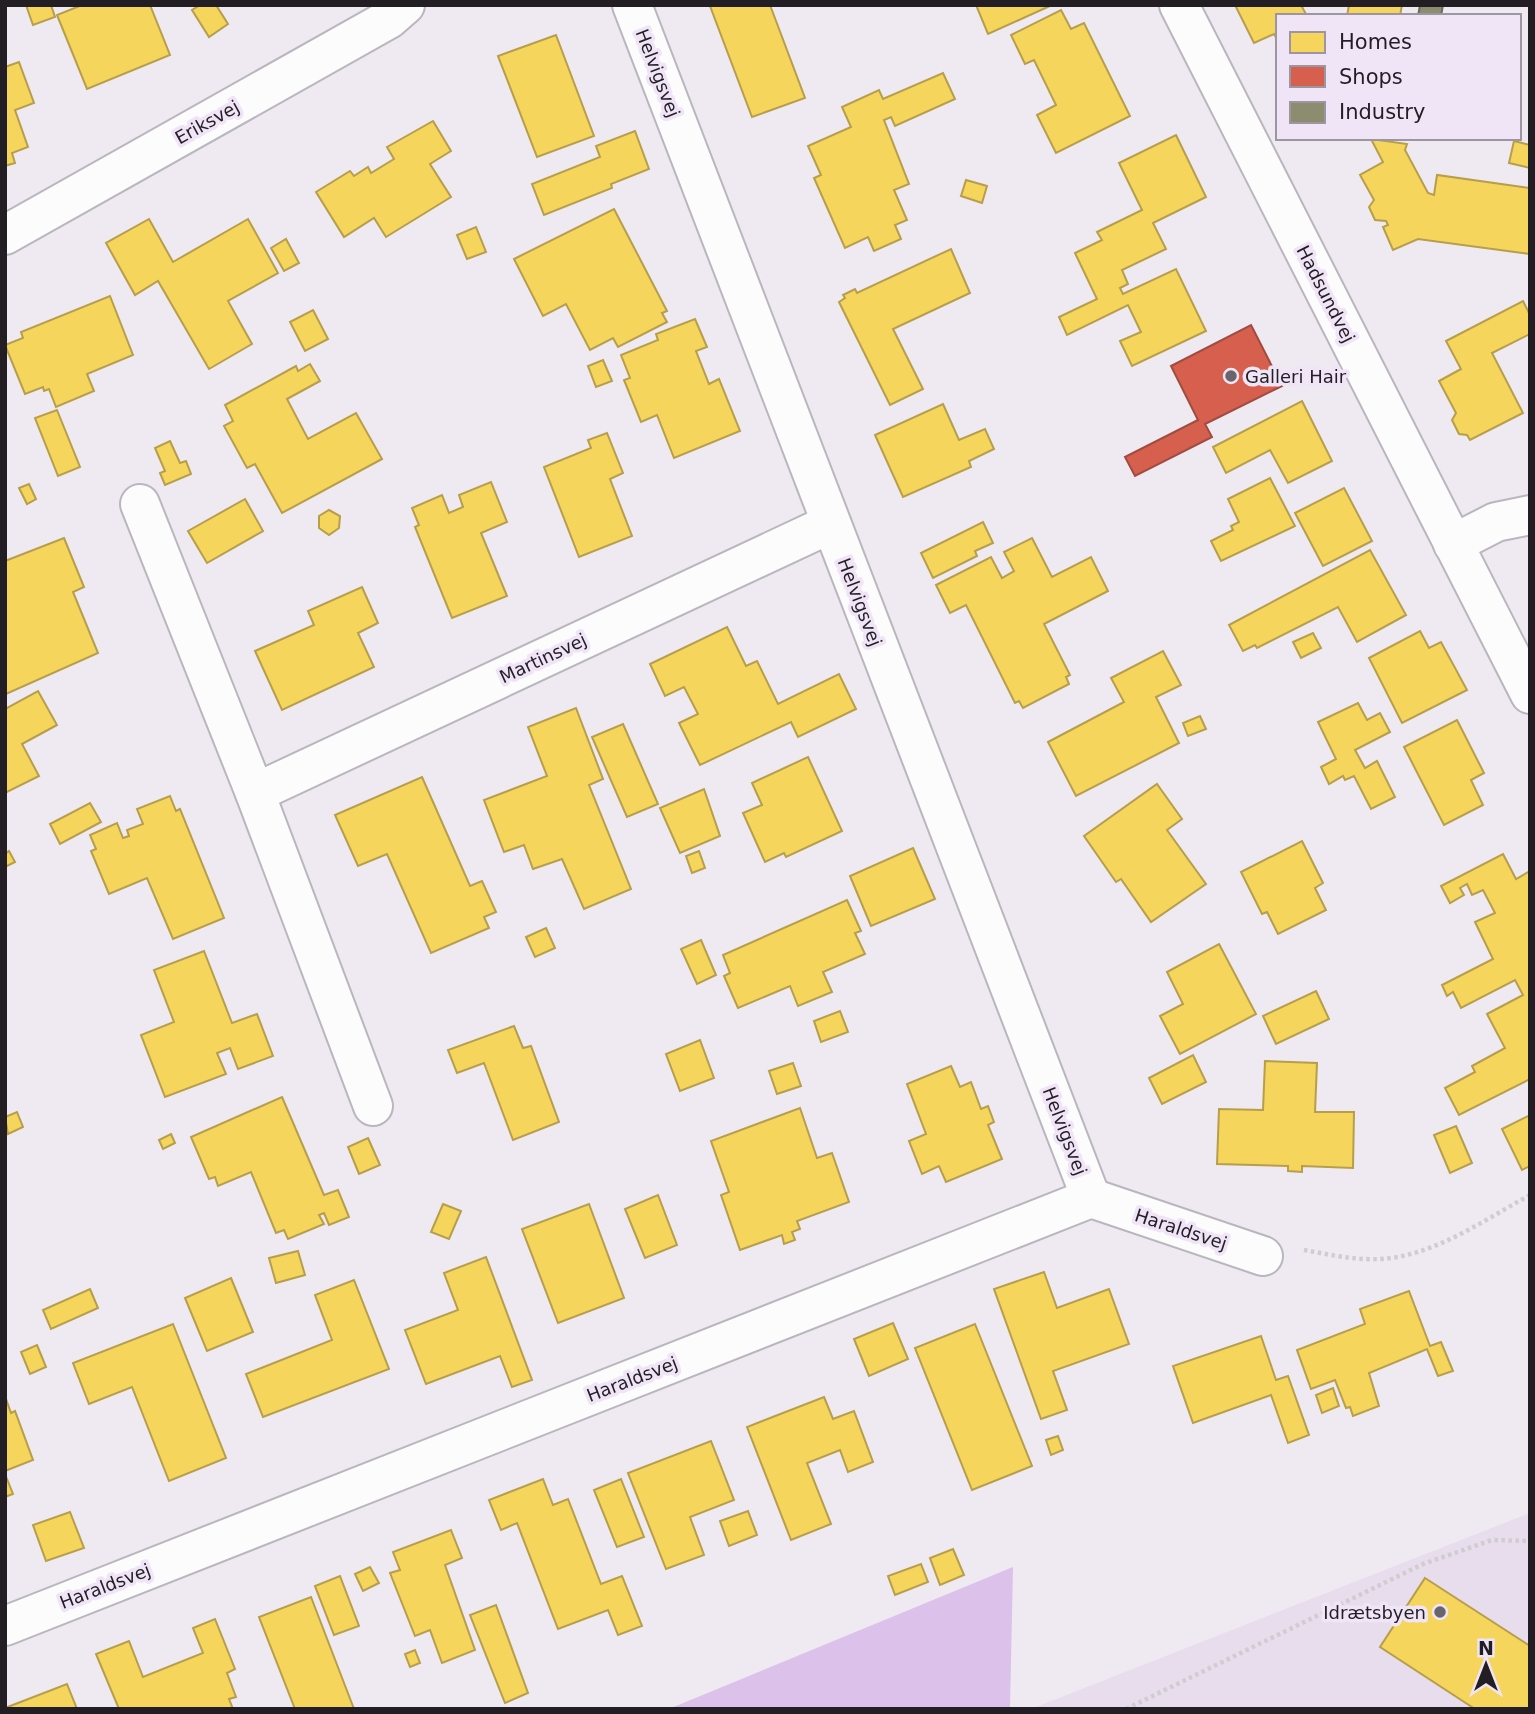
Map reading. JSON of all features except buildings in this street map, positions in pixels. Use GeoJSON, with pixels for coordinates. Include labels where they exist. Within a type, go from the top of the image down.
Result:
{"type":"FeatureCollection","features":[{"type":"Feature","properties":{"kind":"street","name":"Eriksvej"},"geometry":{"type":"LineString","coordinates":[[5,235],[389,19],[405,5]]}},
{"type":"Feature","properties":{"kind":"street","name":"Helvigsvej"},"geometry":{"type":"LineString","coordinates":[[632,5],[1090,1198]]}},
{"type":"Feature","properties":{"kind":"street","name":"Hadsundvej"},"geometry":{"type":"LineString","coordinates":[[1179,5],[1530,694]]}},
{"type":"Feature","properties":{"kind":"street"},"geometry":{"type":"LineString","coordinates":[[140,504],[255,793],[373,1106]]}},
{"type":"Feature","properties":{"kind":"street"},"geometry":{"type":"LineString","coordinates":[[1452,544],[1496,522],[1530,515]]}},
{"type":"Feature","properties":{"kind":"street","name":"Martinsvej"},"geometry":{"type":"LineString","coordinates":[[255,793],[830,524]]}},
{"type":"Feature","properties":{"kind":"street","name":"Haraldsvej"},"geometry":{"type":"LineString","coordinates":[[5,1626],[1090,1198],[1263,1256]]}},
{"type":"Feature","properties":{"kind":"path"},"geometry":{"type":"LineString","coordinates":[[1263,1256],[1287,1247],[1352,1259],[1391,1258],[1444,1242],[1530,1195]]}},
{"type":"Feature","properties":{"kind":"path"},"geometry":{"type":"LineString","coordinates":[[1126,1709],[1423,1564],[1493,1539],[1530,1541]]}},
{"type":"Feature","properties":{"kind":"shaded area"},"geometry":{"type":"Polygon","coordinates":[[[1530,1513],[1530,1709],[1031,1709],[1530,1513]]]}},
{"type":"Feature","properties":{"kind":"shaded area"},"geometry":{"type":"Polygon","coordinates":[[[1013,1567],[1010,1709],[669,1709],[676,1706],[1013,1567]]]}},
{"type":"Feature","properties":{"kind":"place","name":"Galleri Hair"},"geometry":{"type":"Point","coordinates":[1231,376]}},
{"type":"Feature","properties":{"kind":"place","name":"Idrætsbyen"},"geometry":{"type":"Point","coordinates":[1440,1612]}}]}
